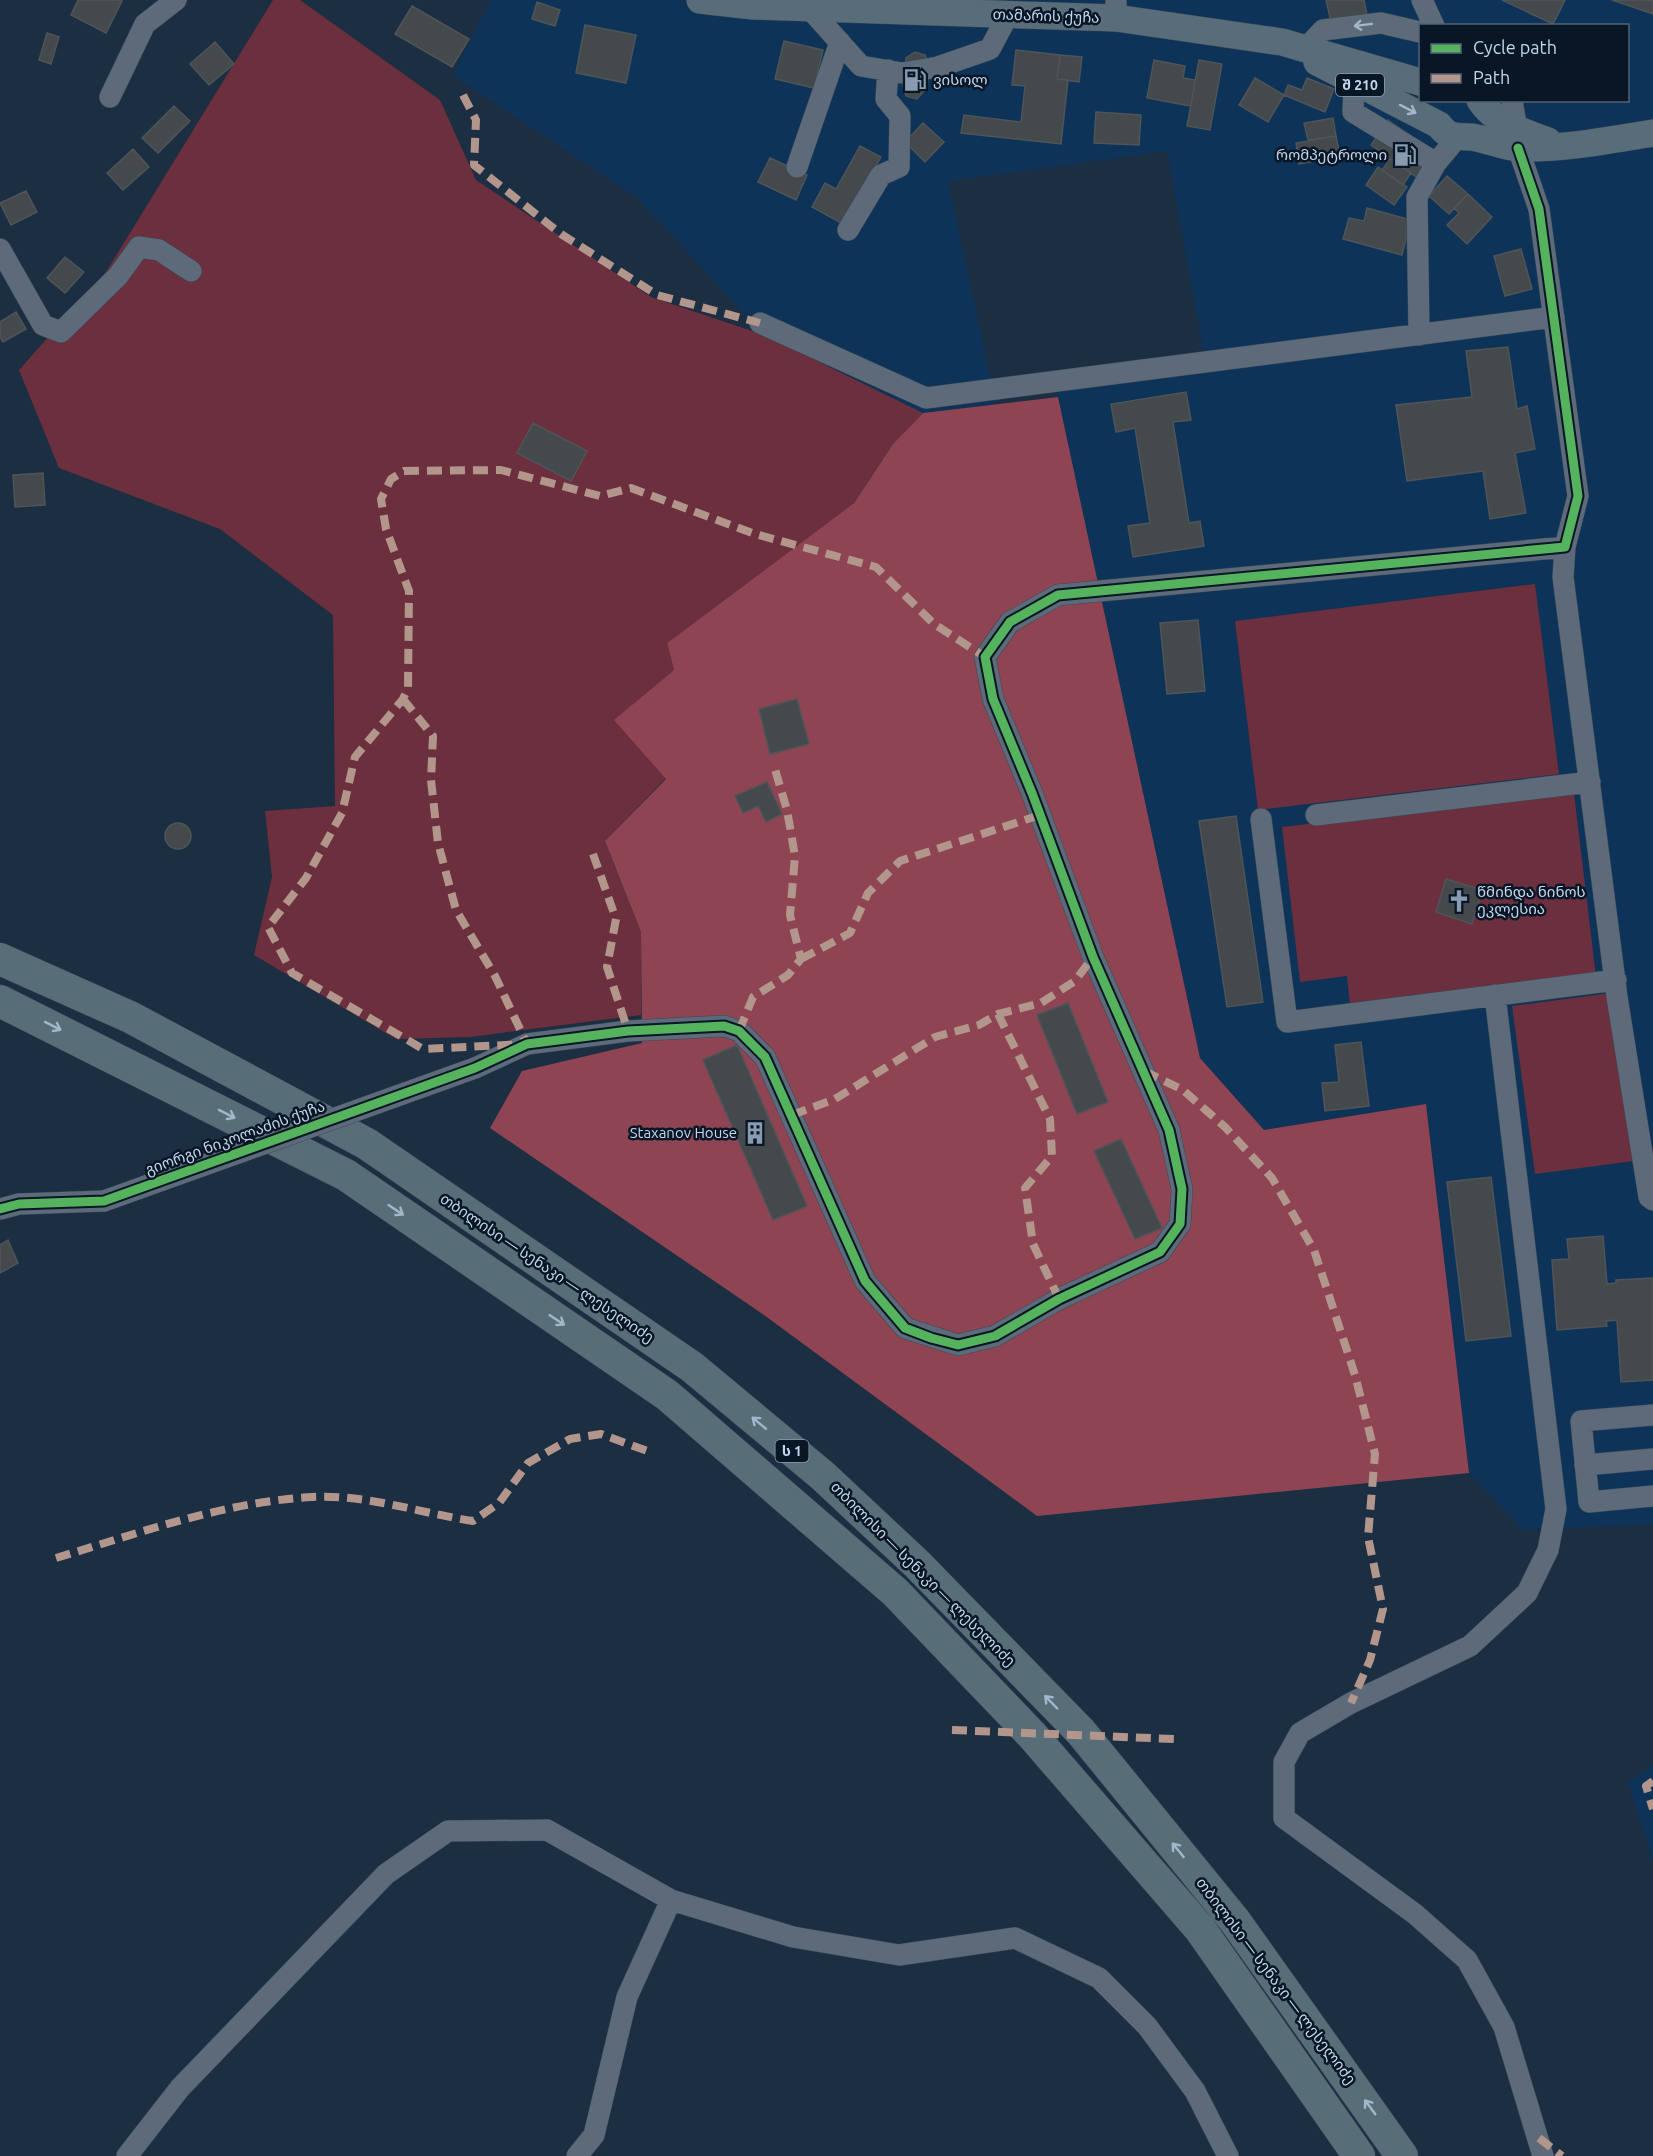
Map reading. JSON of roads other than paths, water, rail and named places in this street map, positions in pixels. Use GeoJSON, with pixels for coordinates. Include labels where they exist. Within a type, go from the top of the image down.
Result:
{"type":"FeatureCollection","features":[{"type":"Feature","properties":{"kind":"highway","name":"თბილისი — სენაკი — ლესელიძე"},"geometry":{"type":"LineString","coordinates":[[0,959],[130,1017],[368,1144],[692,1367],[823,1476],[916,1563],[1081,1732],[1236,1920],[1402,2156]]}},
{"type":"Feature","properties":{"kind":"highway","name":"თბილისი — სენაკი — ლესელიძე"},"geometry":{"type":"LineString","coordinates":[[0,1001],[346,1175],[667,1395],[895,1592],[1032,1735],[1200,1929],[1359,2156]]}},
{"type":"Feature","properties":{"kind":"main road","name":"თამარის ქუჩა"},"geometry":{"type":"LineString","coordinates":[[700,0],[810,9],[909,6],[991,10],[1116,9],[1294,45],[1419,82]]}},
{"type":"Feature","properties":{"kind":"main road","name":"თამარის ქუჩა"},"geometry":{"type":"LineString","coordinates":[[1294,45],[1354,82],[1451,125]]}},
{"type":"Feature","properties":{"kind":"main road"},"geometry":{"type":"LineString","coordinates":[[1451,125],[1483,125],[1482,103]]}},
{"type":"Feature","properties":{"kind":"main road","name":"შ 210"},"geometry":{"type":"LineString","coordinates":[[1482,103],[1517,139]]}},
{"type":"Feature","properties":{"kind":"main road","name":"შ 210"},"geometry":{"type":"LineString","coordinates":[[1451,125],[1563,146],[1653,133]]}},
{"type":"Feature","properties":{"kind":"street"},"geometry":{"type":"LineString","coordinates":[[110,98],[145,24],[176,0]]}},
{"type":"Feature","properties":{"kind":"street"},"geometry":{"type":"LineString","coordinates":[[1422,0],[1433,24]]}},
{"type":"Feature","properties":{"kind":"street"},"geometry":{"type":"LineString","coordinates":[[810,9],[861,66],[902,73],[938,67],[990,49],[991,10]]}},
{"type":"Feature","properties":{"kind":"street"},"geometry":{"type":"LineString","coordinates":[[1294,45],[1323,30],[1381,23],[1419,32]]}},
{"type":"Feature","properties":{"kind":"street"},"geometry":{"type":"LineString","coordinates":[[797,167],[840,42]]}},
{"type":"Feature","properties":{"kind":"street"},"geometry":{"type":"LineString","coordinates":[[848,230],[881,175],[899,167],[900,116],[886,99],[888,70]]}},
{"type":"Feature","properties":{"kind":"street"},"geometry":{"type":"LineString","coordinates":[[1354,82],[1353,112],[1436,163]]}},
{"type":"Feature","properties":{"kind":"street"},"geometry":{"type":"LineString","coordinates":[[1512,102],[1517,139],[1539,209],[1578,496],[1565,547],[1563,577],[1616,980],[1649,1197],[1653,1200]]}},
{"type":"Feature","properties":{"kind":"street"},"geometry":{"type":"LineString","coordinates":[[1419,334],[1417,197],[1436,163],[1451,125]]}},
{"type":"Feature","properties":{"kind":"street"},"geometry":{"type":"LineString","coordinates":[[0,249],[43,325],[61,332],[118,276],[139,247],[159,250],[190,271]]}},
{"type":"Feature","properties":{"kind":"street"},"geometry":{"type":"LineString","coordinates":[[760,323],[926,399],[1554,317]]}},
{"type":"Feature","properties":{"kind":"street","name":"გიორგი ნიკოლაძის ქუჩა"},"geometry":{"type":"LineString","coordinates":[[0,1209],[20,1204],[104,1201],[475,1068],[527,1044],[628,1031],[724,1026],[739,1031],[765,1057],[865,1281],[885,1308],[905,1328],[958,1345],[995,1336],[1059,1299],[1160,1252],[1180,1224],[1182,1189],[1169,1130],[1094,957],[993,699],[985,657],[1010,622],[1058,595],[1565,547]]}},
{"type":"Feature","properties":{"kind":"street"},"geometry":{"type":"LineString","coordinates":[[1317,815],[1590,782]]}},
{"type":"Feature","properties":{"kind":"street"},"geometry":{"type":"LineString","coordinates":[[1261,819],[1287,1022],[1616,980]]}},
{"type":"Feature","properties":{"kind":"street"},"geometry":{"type":"LineString","coordinates":[[1495,995],[1556,1509],[1548,1550],[1527,1593],[1470,1646],[1351,1703],[1300,1733],[1284,1762],[1284,1818],[1415,1914],[1467,1960],[1504,2027],[1543,2156]]}},
{"type":"Feature","properties":{"kind":"street"},"geometry":{"type":"LineString","coordinates":[[1653,1415],[1581,1422],[1589,1502],[1653,1496]]}},
{"type":"Feature","properties":{"kind":"street"},"geometry":{"type":"LineString","coordinates":[[1586,1465],[1653,1459]]}},
{"type":"Feature","properties":{"kind":"street"},"geometry":{"type":"LineString","coordinates":[[127,2156],[180,2088],[386,1874],[448,1831],[547,1830],[671,1900],[793,1937],[899,1955],[1016,1938],[1099,1978],[1147,2026],[1195,2091],[1228,2156]]}},
{"type":"Feature","properties":{"kind":"street"},"geometry":{"type":"LineString","coordinates":[[578,2156],[594,2135],[627,1997],[671,1900]]}},
{"type":"Feature","properties":{"kind":"place","name":"ვისოლ"},"geometry":{"type":"Point","coordinates":[915,80]}},
{"type":"Feature","properties":{"kind":"place","name":"რომპეტროლი"},"geometry":{"type":"Point","coordinates":[1405,155]}},
{"type":"Feature","properties":{"kind":"place","name":"წმინდა ნინოს ეკლესია"},"geometry":{"type":"Point","coordinates":[1459,901]}},
{"type":"Feature","properties":{"kind":"place","name":"Staxanov House"},"geometry":{"type":"Point","coordinates":[755,1133]}}]}
